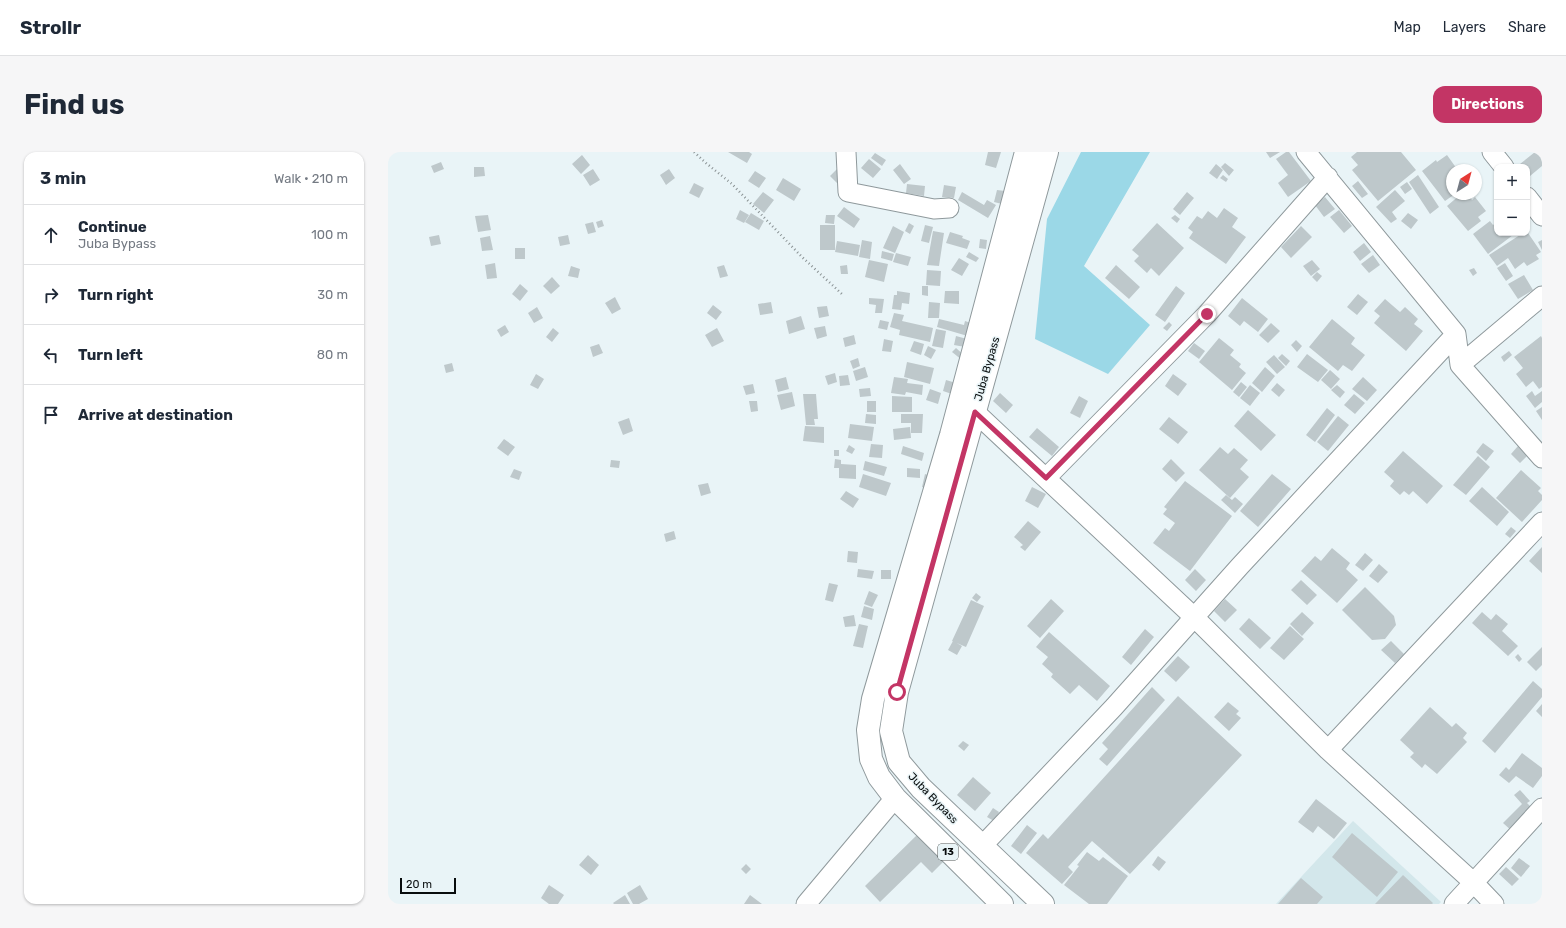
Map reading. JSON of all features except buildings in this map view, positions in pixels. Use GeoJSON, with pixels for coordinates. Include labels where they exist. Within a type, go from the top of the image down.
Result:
{"type":"FeatureCollection","features":[{"type":"Feature","properties":{"kind":"main road","name":"Juba Bypass"},"geometry":{"type":"LineString","coordinates":[[1002,904],[895,798],[879,777],[871,759],[868,730],[873,699],[952,435],[1026,152]]}},
{"type":"Feature","properties":{"kind":"main road","name":"Juba Bypass"},"geometry":{"type":"LineString","coordinates":[[1043,904],[921,788],[899,762],[891,730],[897,692],[1047,152]]}},
{"type":"Feature","properties":{"kind":"street"},"geometry":{"type":"LineString","coordinates":[[846,152],[848,192],[934,209],[949,208]]}},
{"type":"Feature","properties":{"kind":"street"},"geometry":{"type":"LineString","coordinates":[[1306,152],[1456,334],[1460,365],[1542,458]]}},
{"type":"Feature","properties":{"kind":"street"},"geometry":{"type":"LineString","coordinates":[[1492,152],[1502,164]]}},
{"type":"Feature","properties":{"kind":"street"},"geometry":{"type":"LineString","coordinates":[[1046,478],[1207,314],[1328,177]]}},
{"type":"Feature","properties":{"kind":"street"},"geometry":{"type":"LineString","coordinates":[[1529,200],[1542,216]]}},
{"type":"Feature","properties":{"kind":"street"},"geometry":{"type":"LineString","coordinates":[[1460,365],[1542,296]]}},
{"type":"Feature","properties":{"kind":"street"},"geometry":{"type":"LineString","coordinates":[[982,846],[1114,707],[1240,566],[1456,334]]}},
{"type":"Feature","properties":{"kind":"street"},"geometry":{"type":"LineString","coordinates":[[975,412],[1195,618],[1328,750],[1473,882],[1494,904]]}},
{"type":"Feature","properties":{"kind":"street"},"geometry":{"type":"LineString","coordinates":[[1328,750],[1542,522]]}},
{"type":"Feature","properties":{"kind":"street"},"geometry":{"type":"LineString","coordinates":[[806,904],[895,798]]}},
{"type":"Feature","properties":{"kind":"street"},"geometry":{"type":"LineString","coordinates":[[1454,904],[1542,808]]}},
{"type":"Feature","properties":{"kind":"path"},"geometry":{"type":"LineString","coordinates":[[694,152],[732,184],[802,257],[843,295]]}},
{"type":"Feature","properties":{"kind":"shaded area"},"geometry":{"type":"Polygon","coordinates":[[[1081,152],[1150,152],[1084,266],[1150,325],[1108,374],[1035,339],[1047,219],[1081,152]]]}},
{"type":"Feature","properties":{"kind":"shaded area"},"geometry":{"type":"Polygon","coordinates":[[[1353,821],[1441,902],[1439,904],[1276,904],[1353,821]]]}},
{"type":"Feature","properties":{"kind":"route"},"geometry":{"type":"LineString","coordinates":[[897,692],[975,412],[1046,478],[1207,314]]}}]}
